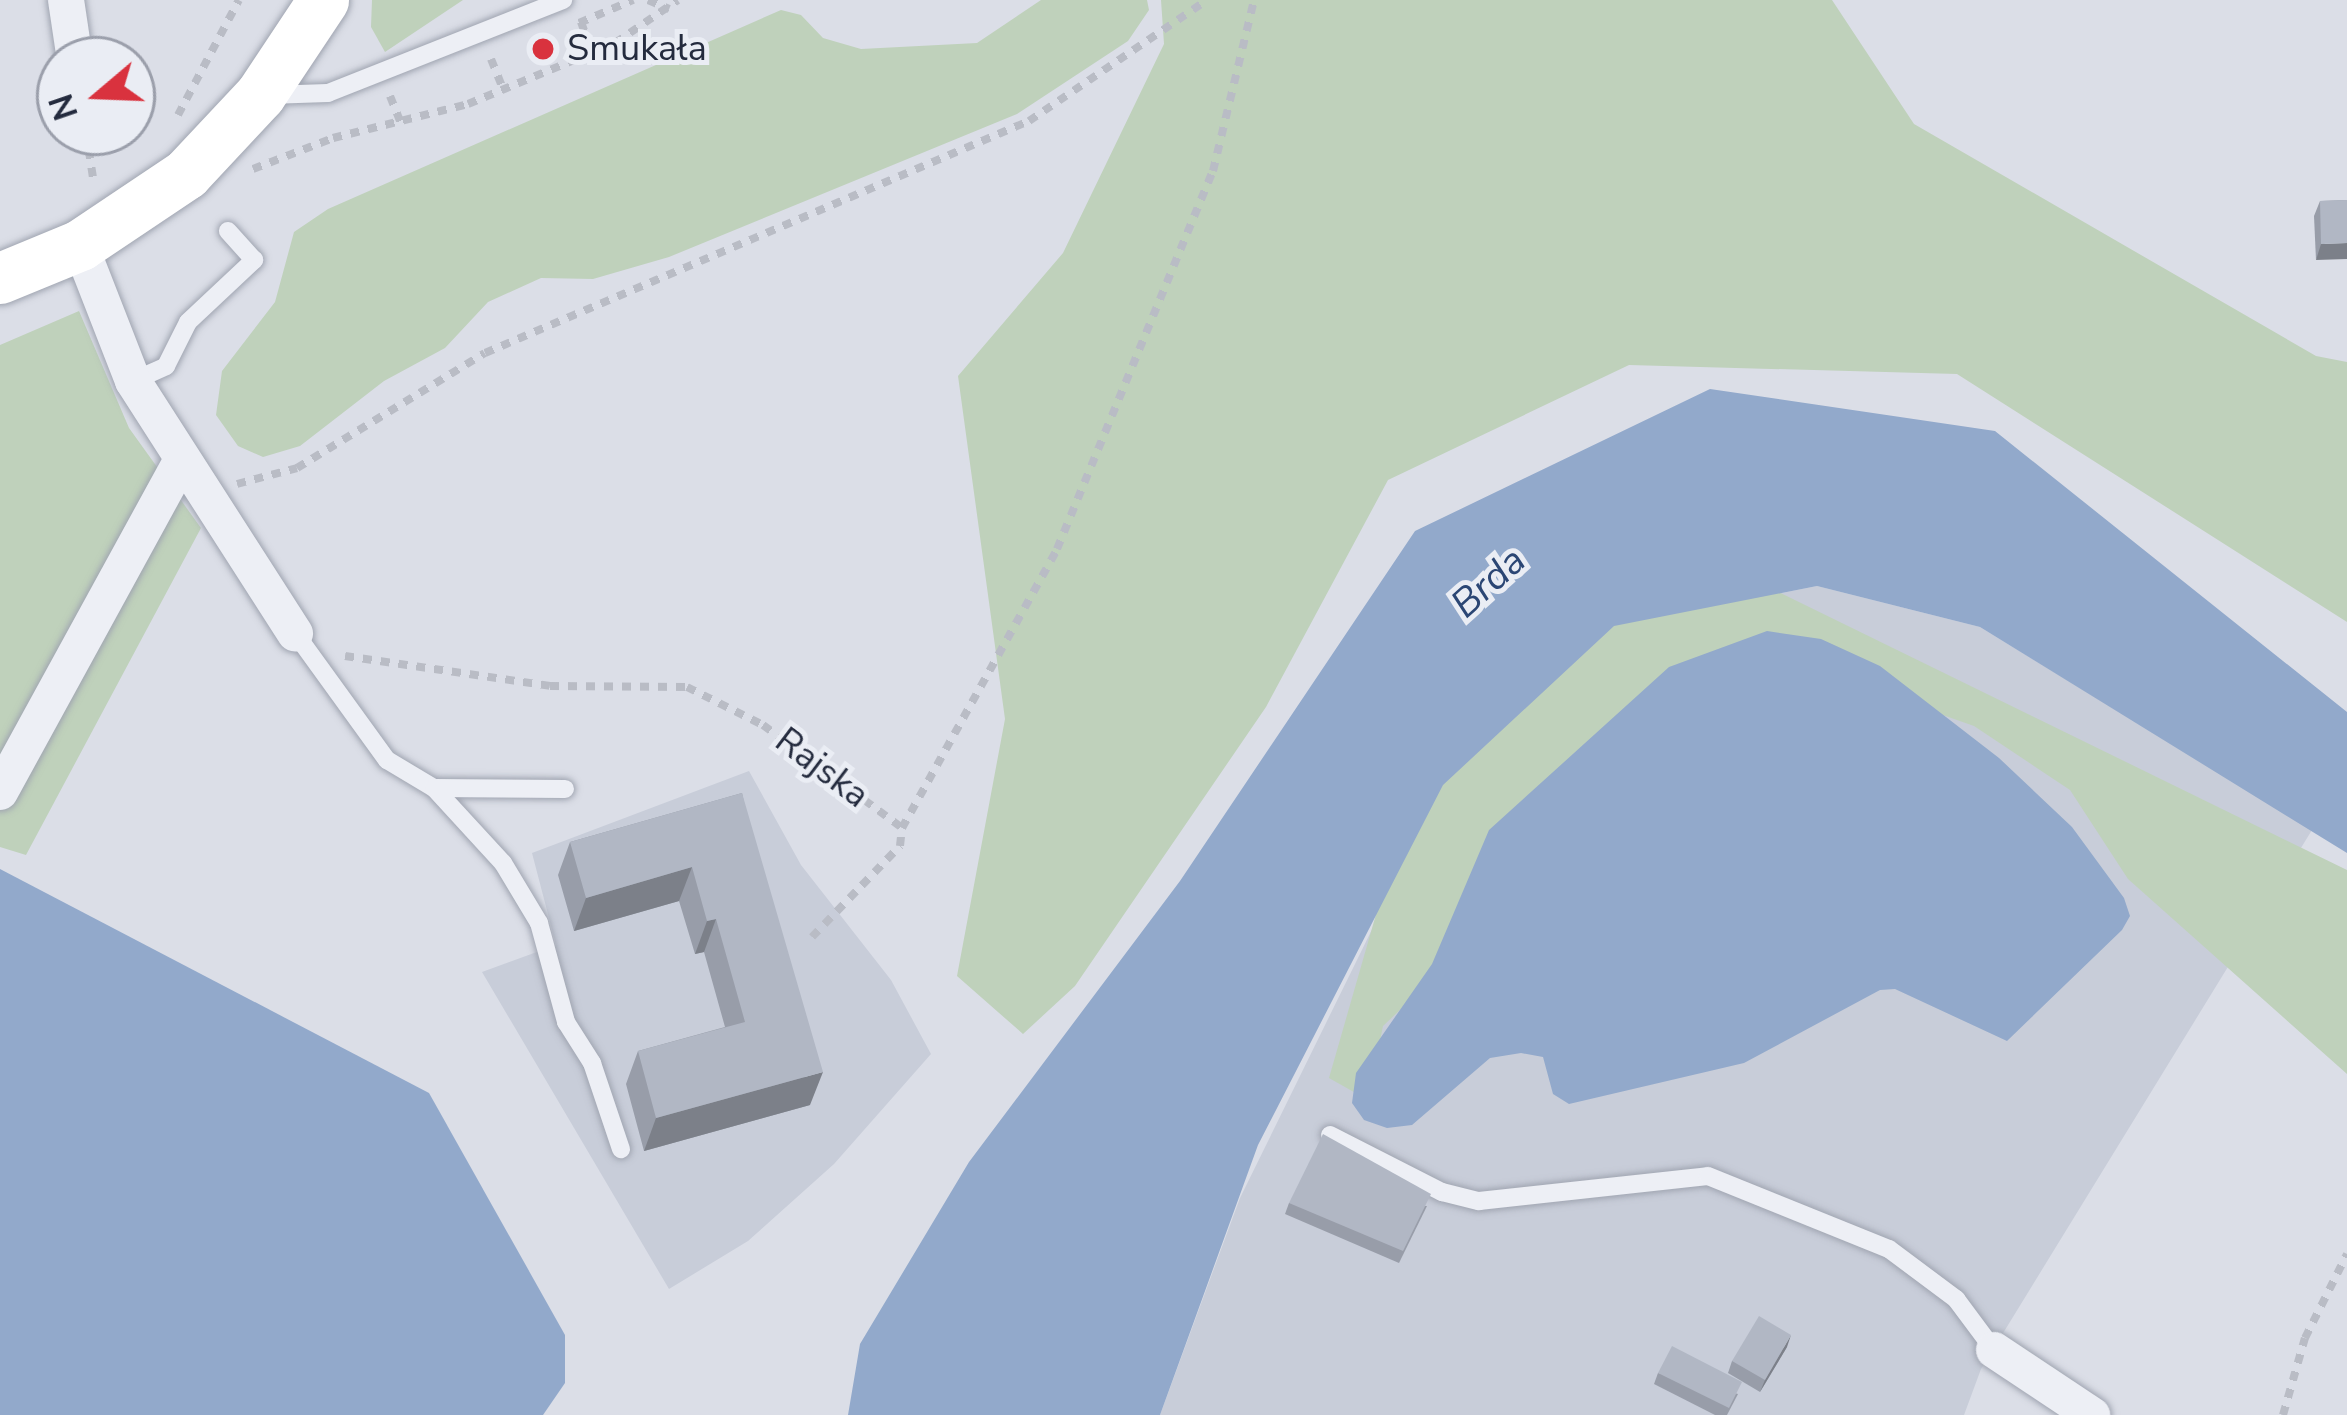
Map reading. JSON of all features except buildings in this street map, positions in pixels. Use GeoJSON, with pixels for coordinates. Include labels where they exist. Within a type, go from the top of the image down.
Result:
{"type":"FeatureCollection","features":[{"type":"Feature","properties":{"kind":"street"},"geometry":{"type":"LineString","coordinates":[[66,0],[71,36]]}},
{"type":"Feature","properties":{"kind":"street"},"geometry":{"type":"LineString","coordinates":[[0,278],[80,245],[176,182],[260,95],[323,0]]}},
{"type":"Feature","properties":{"kind":"street"},"geometry":{"type":"LineString","coordinates":[[80,245],[133,381],[190,476],[295,632]]}},
{"type":"Feature","properties":{"kind":"street"},"geometry":{"type":"LineString","coordinates":[[0,792],[190,476]]}},
{"type":"Feature","properties":{"kind":"street"},"geometry":{"type":"LineString","coordinates":[[1994,1350],[2092,1415]]}},
{"type":"Feature","properties":{"kind":"lane"},"geometry":{"type":"LineString","coordinates":[[260,95],[328,93],[563,0]]}},
{"type":"Feature","properties":{"kind":"lane"},"geometry":{"type":"LineString","coordinates":[[133,381],[166,366],[188,322],[254,260],[228,231]]}},
{"type":"Feature","properties":{"kind":"lane"},"geometry":{"type":"LineString","coordinates":[[295,632],[387,760],[434,788],[502,863],[539,922],[566,1022],[592,1063],[621,1149]]}},
{"type":"Feature","properties":{"kind":"lane"},"geometry":{"type":"LineString","coordinates":[[434,788],[565,789]]}},
{"type":"Feature","properties":{"kind":"lane"},"geometry":{"type":"LineString","coordinates":[[1330,1135],[1442,1192],[1479,1201],[1708,1176],[1889,1250],[1956,1299],[1994,1350]]}},
{"type":"Feature","properties":{"kind":"path"},"geometry":{"type":"LineString","coordinates":[[168,130],[239,0]]}},
{"type":"Feature","properties":{"kind":"path"},"geometry":{"type":"LineString","coordinates":[[648,0],[669,9]]}},
{"type":"Feature","properties":{"kind":"path"},"geometry":{"type":"LineString","coordinates":[[233,178],[333,138],[503,89],[592,53],[678,0]]}},
{"type":"Feature","properties":{"kind":"path"},"geometry":{"type":"LineString","coordinates":[[190,476],[297,468],[484,352],[1029,121],[1207,0]]}},
{"type":"Feature","properties":{"kind":"path","name":"Rajska"},"geometry":{"type":"LineString","coordinates":[[295,632],[356,661],[550,686],[687,687],[763,725],[902,828],[1057,550],[1213,171],[1254,0]]}},
{"type":"Feature","properties":{"kind":"path"},"geometry":{"type":"LineString","coordinates":[[581,22],[592,53]]}},
{"type":"Feature","properties":{"kind":"path"},"geometry":{"type":"LineString","coordinates":[[491,59],[503,89]]}},
{"type":"Feature","properties":{"kind":"path"},"geometry":{"type":"LineString","coordinates":[[89,156],[95,195]]}},
{"type":"Feature","properties":{"kind":"path"},"geometry":{"type":"LineString","coordinates":[[812,937],[900,846],[902,828]]}},
{"type":"Feature","properties":{"kind":"path"},"geometry":{"type":"LineString","coordinates":[[2283,1415],[2305,1338],[2347,1254]]}},
{"type":"Feature","properties":{"kind":"shaded area"},"geometry":{"type":"Polygon","coordinates":[[[1817,586],[1980,627],[2312,830],[1981,1369],[1964,1415],[1160,1415],[1240,1198],[1443,785],[1613,626],[1817,586]]]}},
{"type":"Feature","properties":{"kind":"shaded area"},"geometry":{"type":"Polygon","coordinates":[[[749,771],[801,865],[891,980],[931,1054],[834,1164],[748,1241],[669,1289],[482,972],[556,945],[532,853],[749,771]]]}},
{"type":"Feature","properties":{"kind":"green space"},"geometry":{"type":"Polygon","coordinates":[[[372,0],[463,0],[385,52],[371,27],[372,0]]]}},
{"type":"Feature","properties":{"kind":"green space"},"geometry":{"type":"Polygon","coordinates":[[[1041,0],[1147,0],[1149,10],[1128,41],[1017,114],[669,257],[593,279],[541,278],[488,302],[445,348],[384,381],[300,446],[263,457],[238,446],[216,415],[222,371],[275,302],[294,232],[328,209],[781,10],[801,15],[823,38],[861,49],[977,43],[1041,0]]]}},
{"type":"Feature","properties":{"kind":"green space"},"geometry":{"type":"Polygon","coordinates":[[[1161,0],[1832,0],[1914,124],[2316,356],[2347,362],[2347,622],[1957,374],[1629,365],[1388,480],[1266,707],[1075,986],[1023,1034],[957,976],[1005,719],[958,376],[1063,253],[1164,44],[1161,0]]]}},
{"type":"Feature","properties":{"kind":"green space"},"geometry":{"type":"Polygon","coordinates":[[[79,311],[129,428],[201,528],[26,855],[0,847],[0,345],[79,311]]]}},
{"type":"Feature","properties":{"kind":"green space"},"geometry":{"type":"Polygon","coordinates":[[[1721,564],[2347,870],[2347,1074],[2128,879],[2070,790],[1974,726],[1775,656],[1383,1026],[1368,1100],[1329,1078],[1412,789],[1545,653],[1721,564]]]}},
{"type":"Feature","properties":{"kind":"water","name":"Brda"},"geometry":{"type":"Polygon","coordinates":[[[1710,389],[1995,431],[2347,712],[2347,853],[1980,627],[1817,586],[1614,626],[1443,785],[1258,1145],[1160,1415],[848,1415],[860,1344],[969,1162],[1180,881],[1415,531],[1710,389]]]}},
{"type":"Feature","properties":{"kind":"water"},"geometry":{"type":"Polygon","coordinates":[[[1767,631],[1821,639],[1880,666],[1999,758],[2072,827],[2124,898],[2130,916],[2122,930],[2007,1041],[1895,989],[1880,990],[1744,1063],[1569,1104],[1553,1094],[1543,1057],[1521,1053],[1490,1058],[1412,1125],[1387,1128],[1364,1120],[1352,1103],[1356,1073],[1432,964],[1489,830],[1669,667],[1767,631]]]}},
{"type":"Feature","properties":{"kind":"water"},"geometry":{"type":"Polygon","coordinates":[[[0,869],[429,1093],[565,1335],[565,1383],[543,1415],[0,1415],[0,869]]]}},
{"type":"Feature","properties":{"kind":"place","name":"Smukała"},"geometry":{"type":"Point","coordinates":[543,49]}}]}
